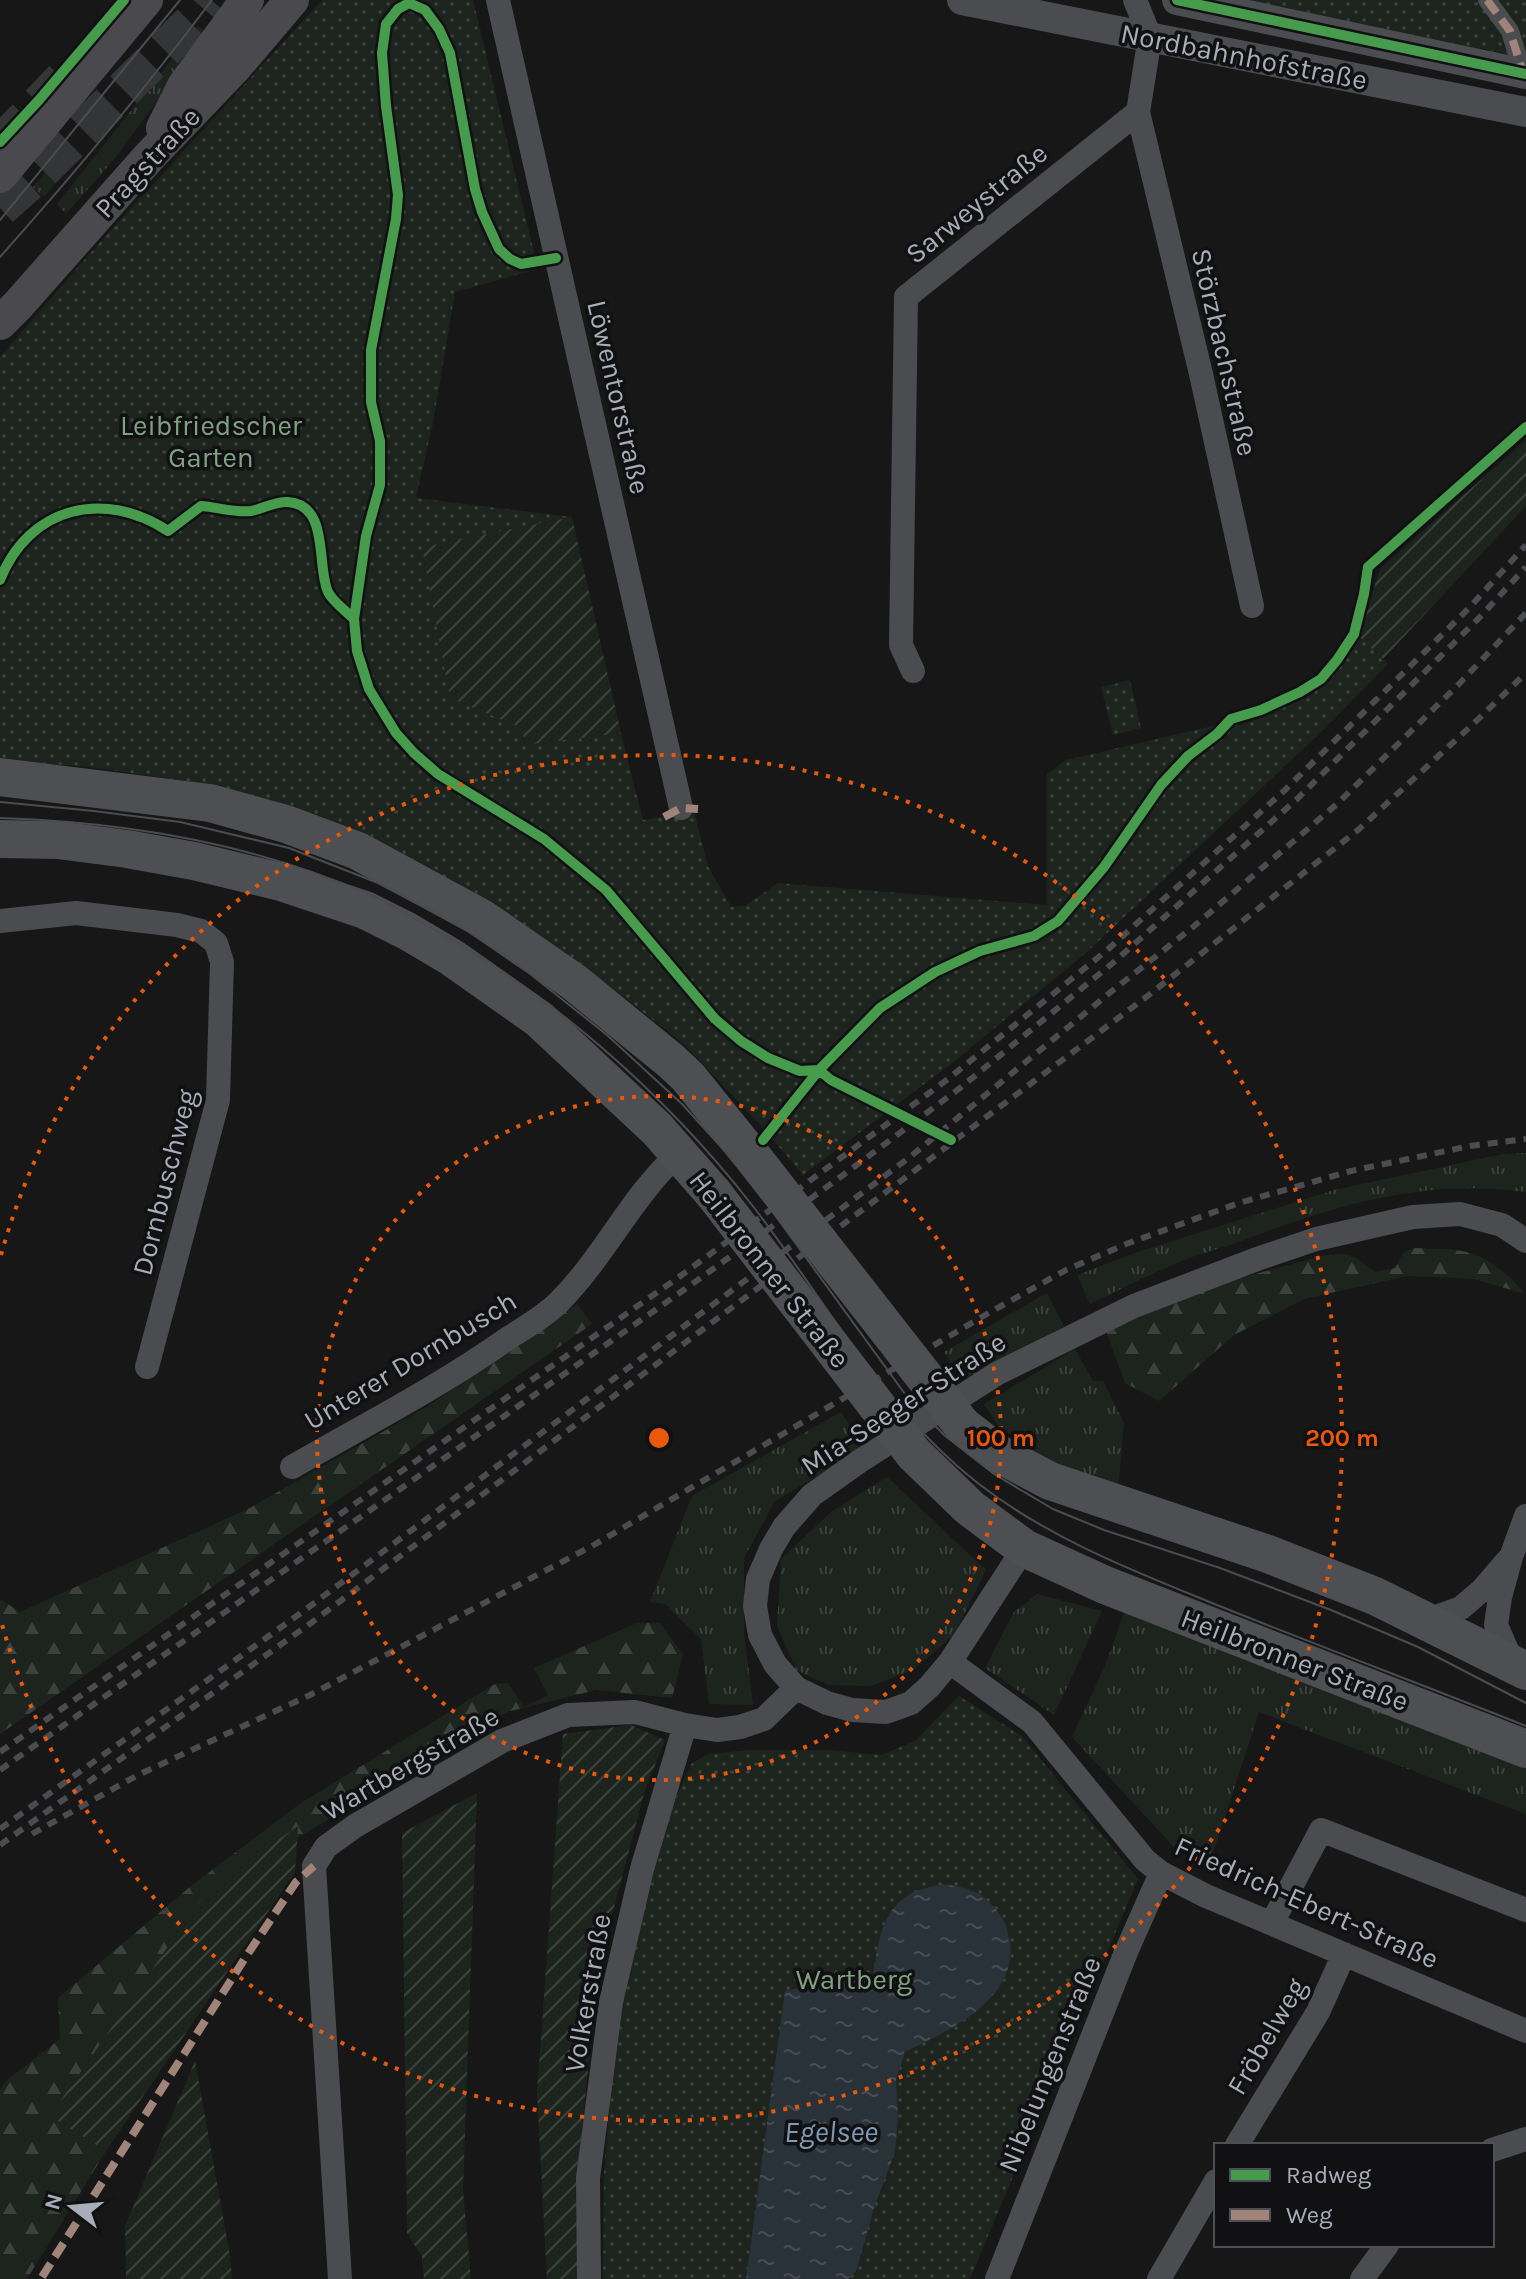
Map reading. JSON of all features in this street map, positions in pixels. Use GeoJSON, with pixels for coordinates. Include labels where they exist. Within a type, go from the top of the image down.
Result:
{"type":"FeatureCollection","features":[{"type":"Feature","properties":{"kind":"main road"},"geometry":{"type":"LineString","coordinates":[[0,176],[146,0]]}},
{"type":"Feature","properties":{"kind":"main road"},"geometry":{"type":"LineString","coordinates":[[149,157],[184,86],[247,0]]}},
{"type":"Feature","properties":{"kind":"main road","name":"Pragstraße"},"geometry":{"type":"LineString","coordinates":[[0,323],[149,157],[235,67],[292,0]]}},
{"type":"Feature","properties":{"kind":"main road","name":"Heilbronner Straße"},"geometry":{"type":"LineString","coordinates":[[0,777],[210,803],[286,824],[358,851],[483,919],[574,982],[688,1077],[962,1425],[999,1454],[1050,1481],[1268,1554],[1375,1596],[1520,1669]]}},
{"type":"Feature","properties":{"kind":"main road","name":"Heilbronner Straße"},"geometry":{"type":"LineString","coordinates":[[0,839],[58,840],[194,861],[281,882],[365,910],[451,957],[539,1019],[657,1129],[714,1194],[914,1454],[970,1508],[1024,1548],[1105,1585],[1526,1749]]}},
{"type":"Feature","properties":{"kind":"street","name":"Löwentorstraße"},"geometry":{"type":"LineString","coordinates":[[498,0],[681,811]]}},
{"type":"Feature","properties":{"kind":"street","name":"Nordbahnhofstraße"},"geometry":{"type":"LineString","coordinates":[[962,0],[1526,112]]}},
{"type":"Feature","properties":{"kind":"street"},"geometry":{"type":"LineString","coordinates":[[1135,0],[1150,37],[1138,112]]}},
{"type":"Feature","properties":{"kind":"street","name":"Nordbahnhofstraße"},"geometry":{"type":"LineString","coordinates":[[1177,0],[1525,74]]}},
{"type":"Feature","properties":{"kind":"street"},"geometry":{"type":"LineString","coordinates":[[1487,0],[1510,31],[1525,74]]}},
{"type":"Feature","properties":{"kind":"street","name":"Störzbachstraße"},"geometry":{"type":"LineString","coordinates":[[1138,112],[1252,606]]}},
{"type":"Feature","properties":{"kind":"street","name":"Sarweystraße"},"geometry":{"type":"LineString","coordinates":[[913,671],[901,645],[906,297],[1138,112]]}},
{"type":"Feature","properties":{"kind":"street","name":"Dornbuschweg"},"geometry":{"type":"LineString","coordinates":[[0,921],[76,913],[177,925],[201,931],[216,943],[222,962],[218,1100],[147,1367]]}},
{"type":"Feature","properties":{"kind":"street","name":"Unterer Dornbusch"},"geometry":{"type":"LineString","coordinates":[[292,1467],[469,1366],[557,1305],[641,1195],[678,1154]]}},
{"type":"Feature","properties":{"kind":"street","name":"Mia-Seeger-Straße"},"geometry":{"type":"LineString","coordinates":[[1024,1548],[950,1662],[929,1687],[911,1703],[886,1712],[852,1710],[827,1703],[796,1688],[775,1664],[760,1635],[755,1606],[758,1579],[784,1527],[812,1495],[998,1373],[1134,1306],[1257,1259],[1345,1232],[1413,1217],[1460,1214],[1502,1225],[1526,1241]]}},
{"type":"Feature","properties":{"kind":"street"},"geometry":{"type":"LineString","coordinates":[[1520,1669],[1496,1625],[1511,1557],[1526,1516]]}},
{"type":"Feature","properties":{"kind":"street"},"geometry":{"type":"LineString","coordinates":[[1425,1621],[1461,1608],[1511,1557]]}},
{"type":"Feature","properties":{"kind":"street","name":"Friedrich-Ebert-Straße"},"geometry":{"type":"LineString","coordinates":[[950,1662],[1032,1722],[1145,1860],[1161,1873],[1206,1896],[1526,2031]]}},
{"type":"Feature","properties":{"kind":"street","name":"Wartbergstraße"},"geometry":{"type":"LineString","coordinates":[[340,2279],[314,1866],[326,1847],[355,1826],[502,1741],[568,1715],[635,1712],[717,1730],[764,1719],[796,1688]]}},
{"type":"Feature","properties":{"kind":"street","name":"Volkerstraße"},"geometry":{"type":"LineString","coordinates":[[589,2279],[588,2178],[611,2002],[642,1869],[685,1725]]}},
{"type":"Feature","properties":{"kind":"street"},"geometry":{"type":"LineString","coordinates":[[1272,1923],[1321,1830],[1526,1910]]}},
{"type":"Feature","properties":{"kind":"street","name":"Nibelungenstraße"},"geometry":{"type":"LineString","coordinates":[[997,2279],[1126,1952],[1161,1873]]}},
{"type":"Feature","properties":{"kind":"street","name":"Fröbelweg"},"geometry":{"type":"LineString","coordinates":[[1238,2143],[1318,2012],[1344,1954]]}},
{"type":"Feature","properties":{"kind":"street"},"geometry":{"type":"LineString","coordinates":[[1494,2149],[1526,2139]]}},
{"type":"Feature","properties":{"kind":"street"},"geometry":{"type":"LineString","coordinates":[[1159,2279],[1214,2184]]}},
{"type":"Feature","properties":{"kind":"street"},"geometry":{"type":"LineString","coordinates":[[1362,2279],[1386,2247]]}},
{"type":"Feature","properties":{"kind":"green space","name":"Leibfriedscher Garten"},"geometry":{"type":"Polygon","coordinates":[[[322,0],[473,0],[538,269],[455,292],[433,423],[416,498],[572,517],[422,547],[522,728],[524,744],[621,733],[643,820],[694,812],[708,866],[731,907],[746,905],[778,883],[1047,905],[1047,774],[1066,760],[1269,713],[1324,684],[1359,636],[1388,664],[1317,736],[1087,952],[951,1064],[803,1175],[685,1045],[585,967],[485,899],[367,834],[293,806],[208,784],[81,766],[0,761],[0,357],[92,251],[322,0]]]}},
{"type":"Feature","properties":{"kind":"green space"},"geometry":{"type":"Polygon","coordinates":[[[1245,0],[1526,0],[1526,58],[1245,0]]]}},
{"type":"Feature","properties":{"kind":"green space"},"geometry":{"type":"Polygon","coordinates":[[[198,26],[207,32],[116,157],[66,214],[57,204],[198,26]]]}},
{"type":"Feature","properties":{"kind":"green space"},"geometry":{"type":"Polygon","coordinates":[[[68,145],[80,154],[44,197],[33,187],[68,145]]]}},
{"type":"Feature","properties":{"kind":"green space"},"geometry":{"type":"Polygon","coordinates":[[[1526,440],[1526,506],[1383,659],[1359,636],[1380,569],[1526,440]]]}},
{"type":"Feature","properties":{"kind":"green space"},"geometry":{"type":"Polygon","coordinates":[[[572,517],[621,733],[525,745],[522,728],[450,698],[422,547],[572,517]]]}},
{"type":"Feature","properties":{"kind":"green space"},"geometry":{"type":"Polygon","coordinates":[[[1130,680],[1141,728],[1113,735],[1101,687],[1130,680]]]}},
{"type":"Feature","properties":{"kind":"green space"},"geometry":{"type":"Polygon","coordinates":[[[1526,1153],[1526,1192],[1487,1188],[1411,1192],[1338,1208],[1184,1260],[1090,1304],[1077,1275],[1138,1252],[1334,1190],[1503,1154],[1526,1153]]]}},
{"type":"Feature","properties":{"kind":"green space"},"geometry":{"type":"Polygon","coordinates":[[[1415,1248],[1462,1251],[1482,1258],[1515,1282],[1525,1294],[1474,1279],[1407,1276],[1304,1299],[1234,1335],[1159,1401],[1125,1383],[1106,1331],[1211,1286],[1325,1255],[1355,1257],[1375,1272],[1395,1268],[1404,1252],[1415,1248]]]}},
{"type":"Feature","properties":{"kind":"green space"},"geometry":{"type":"Polygon","coordinates":[[[1047,1293],[1064,1326],[962,1381],[944,1352],[1047,1293]]]}},
{"type":"Feature","properties":{"kind":"green space"},"geometry":{"type":"Polygon","coordinates":[[[577,1304],[592,1324],[0,1734],[0,1599],[20,1612],[248,1509],[428,1406],[577,1304]]]}},
{"type":"Feature","properties":{"kind":"green space"},"geometry":{"type":"Polygon","coordinates":[[[1075,1349],[1093,1381],[1103,1381],[1124,1423],[1118,1490],[1060,1470],[998,1426],[984,1404],[1075,1349]]]}},
{"type":"Feature","properties":{"kind":"green space"},"geometry":{"type":"Polygon","coordinates":[[[841,1412],[865,1448],[775,1501],[744,1558],[744,1632],[753,1705],[709,1704],[701,1639],[665,1604],[650,1602],[692,1496],[841,1412]]]}},
{"type":"Feature","properties":{"kind":"green space"},"geometry":{"type":"Polygon","coordinates":[[[887,1477],[986,1570],[954,1635],[914,1669],[871,1686],[829,1685],[796,1670],[777,1626],[781,1559],[832,1511],[887,1477]]]}},
{"type":"Feature","properties":{"kind":"green space"},"geometry":{"type":"Polygon","coordinates":[[[1037,1594],[1102,1611],[1054,1715],[985,1668],[1014,1612],[1037,1594]]]}},
{"type":"Feature","properties":{"kind":"green space"},"geometry":{"type":"Polygon","coordinates":[[[1125,1610],[1526,1764],[1526,1814],[1259,1712],[1209,1865],[1174,1847],[1072,1737],[1105,1666],[1125,1610]]]}},
{"type":"Feature","properties":{"kind":"green space"},"geometry":{"type":"Polygon","coordinates":[[[637,1623],[660,1623],[683,1655],[672,1698],[596,1690],[507,1712],[297,1838],[297,1827],[273,1843],[51,2116],[106,2151],[27,2279],[0,2279],[0,2090],[7,2080],[60,2039],[58,1998],[191,1886],[301,1803],[495,1684],[508,1683],[524,1707],[548,1695],[534,1668],[637,1623]]]}},
{"type":"Feature","properties":{"kind":"green space","name":"Wartberg"},"geometry":{"type":"Polygon","coordinates":[[[959,1696],[1022,1736],[1138,1879],[970,2279],[603,2279],[604,2172],[615,2031],[662,1830],[691,1764],[708,1754],[750,1750],[829,1750],[881,1755],[915,1741],[959,1696]]]}},
{"type":"Feature","properties":{"kind":"green space"},"geometry":{"type":"Polygon","coordinates":[[[631,1725],[665,1740],[645,1790],[598,1968],[578,2170],[577,2279],[547,2279],[537,2093],[563,1734],[631,1725]]]}},
{"type":"Feature","properties":{"kind":"green space"},"geometry":{"type":"Polygon","coordinates":[[[477,1793],[463,2190],[471,2279],[424,2279],[422,2257],[407,2233],[402,1833],[477,1793]]]}},
{"type":"Feature","properties":{"kind":"green space"},"geometry":{"type":"Polygon","coordinates":[[[298,1826],[295,1872],[106,2151],[50,2116],[199,1902],[298,1826]]]}},
{"type":"Feature","properties":{"kind":"green space"},"geometry":{"type":"Polygon","coordinates":[[[195,2061],[232,2279],[126,2279],[125,2226],[195,2061]]]}},
{"type":"Feature","properties":{"kind":"water","name":"Egelsee"},"geometry":{"type":"Polygon","coordinates":[[[942,1884],[978,1893],[997,1911],[1009,1938],[1010,1959],[1004,1978],[993,1994],[961,2022],[905,2052],[896,2080],[898,2117],[895,2152],[875,2205],[856,2271],[848,2279],[746,2279],[785,1991],[873,1975],[883,1929],[894,1908],[912,1893],[942,1884]]]}},
{"type":"Feature","properties":{"kind":"tunnel"},"geometry":{"type":"LineString","coordinates":[[0,208],[40,172],[211,0]]}},
{"type":"Feature","properties":{"kind":"tunnel"},"geometry":{"type":"LineString","coordinates":[[0,145],[63,79]]}},
{"type":"Feature","properties":{"kind":"tram line"},"geometry":{"type":"LineString","coordinates":[[0,220],[180,0]]}},
{"type":"Feature","properties":{"kind":"tram line"},"geometry":{"type":"LineString","coordinates":[[0,257],[109,131],[212,0]]}},
{"type":"Feature","properties":{"kind":"tram line"},"geometry":{"type":"LineString","coordinates":[[1016,0],[1526,100]]}},
{"type":"Feature","properties":{"kind":"tram line"},"geometry":{"type":"LineString","coordinates":[[0,802],[180,822],[289,848],[378,883],[460,926],[529,973],[607,1035],[682,1104],[743,1171],[905,1394],[944,1435],[994,1474],[1053,1509],[1331,1610],[1418,1647],[1526,1703]]}},
{"type":"Feature","properties":{"kind":"tram line"},"geometry":{"type":"LineString","coordinates":[[0,818],[141,830],[188,838],[279,861],[374,897],[465,947],[556,1010],[640,1082],[680,1122],[752,1205],[857,1352],[913,1422],[945,1455],[1006,1504],[1124,1566],[1526,1726]]}},
{"type":"Feature","properties":{"kind":"railway"},"geometry":{"type":"LineString","coordinates":[[0,1752],[679,1277],[948,1079],[1106,951],[1285,790],[1470,607],[1526,545]]}},
{"type":"Feature","properties":{"kind":"railway"},"geometry":{"type":"LineString","coordinates":[[0,1770],[688,1287],[960,1088],[1114,962],[1296,800],[1526,567]]}},
{"type":"Feature","properties":{"kind":"railway"},"geometry":{"type":"LineString","coordinates":[[0,1829],[305,1610],[910,1157],[1193,927],[1337,804],[1526,613]]}},
{"type":"Feature","properties":{"kind":"railway"},"geometry":{"type":"LineString","coordinates":[[0,1845],[311,1623],[1145,998],[1358,830],[1526,673]]}},
{"type":"Feature","properties":{"kind":"railway"},"geometry":{"type":"LineString","coordinates":[[32,1834],[138,1775],[310,1695],[592,1546],[1066,1270],[1126,1244],[1239,1203],[1351,1171],[1470,1146],[1526,1139]]}},
{"type":"Feature","properties":{"kind":"marked path"},"geometry":{"type":"LineString","coordinates":[[1487,0],[1510,31],[1523,73]]}},
{"type":"Feature","properties":{"kind":"marked path"},"geometry":{"type":"LineString","coordinates":[[664,817],[681,808],[698,809]]}},
{"type":"Feature","properties":{"kind":"marked path"},"geometry":{"type":"LineString","coordinates":[[42,2277],[245,1958],[296,1882],[314,1866]]}},
{"type":"Feature","properties":{"kind":"cycle path"},"geometry":{"type":"LineString","coordinates":[[0,142],[124,0]]}},
{"type":"Feature","properties":{"kind":"cycle path"},"geometry":{"type":"LineString","coordinates":[[1177,0],[1526,74]]}},
{"type":"Feature","properties":{"kind":"cycle path"},"geometry":{"type":"LineString","coordinates":[[556,258],[521,264],[499,249],[475,189],[450,53],[439,29],[425,10],[409,3],[398,9],[386,24],[382,53],[398,195],[371,350],[371,402],[380,441],[380,485],[366,536],[354,619],[357,651],[369,689],[396,733],[438,774],[544,839],[606,890],[715,1019],[768,1058],[800,1071],[819,1070]]}},
{"type":"Feature","properties":{"kind":"cycle path"},"geometry":{"type":"LineString","coordinates":[[763,1140],[819,1070],[880,1008],[935,972],[980,951],[1034,936],[1058,921],[1104,867],[1161,785],[1188,756],[1231,719],[1261,710],[1321,679],[1354,634],[1368,567],[1526,427]]}},
{"type":"Feature","properties":{"kind":"cycle path"},"geometry":{"type":"LineString","coordinates":[[0,580],[13,555],[30,535],[49,521],[71,512],[95,509],[119,511],[144,518],[168,531],[201,506],[245,511],[288,502],[301,506],[310,514],[316,525],[328,592],[354,619]]}},
{"type":"Feature","properties":{"kind":"cycle path"},"geometry":{"type":"LineString","coordinates":[[819,1070],[831,1080],[951,1140]]}}]}
